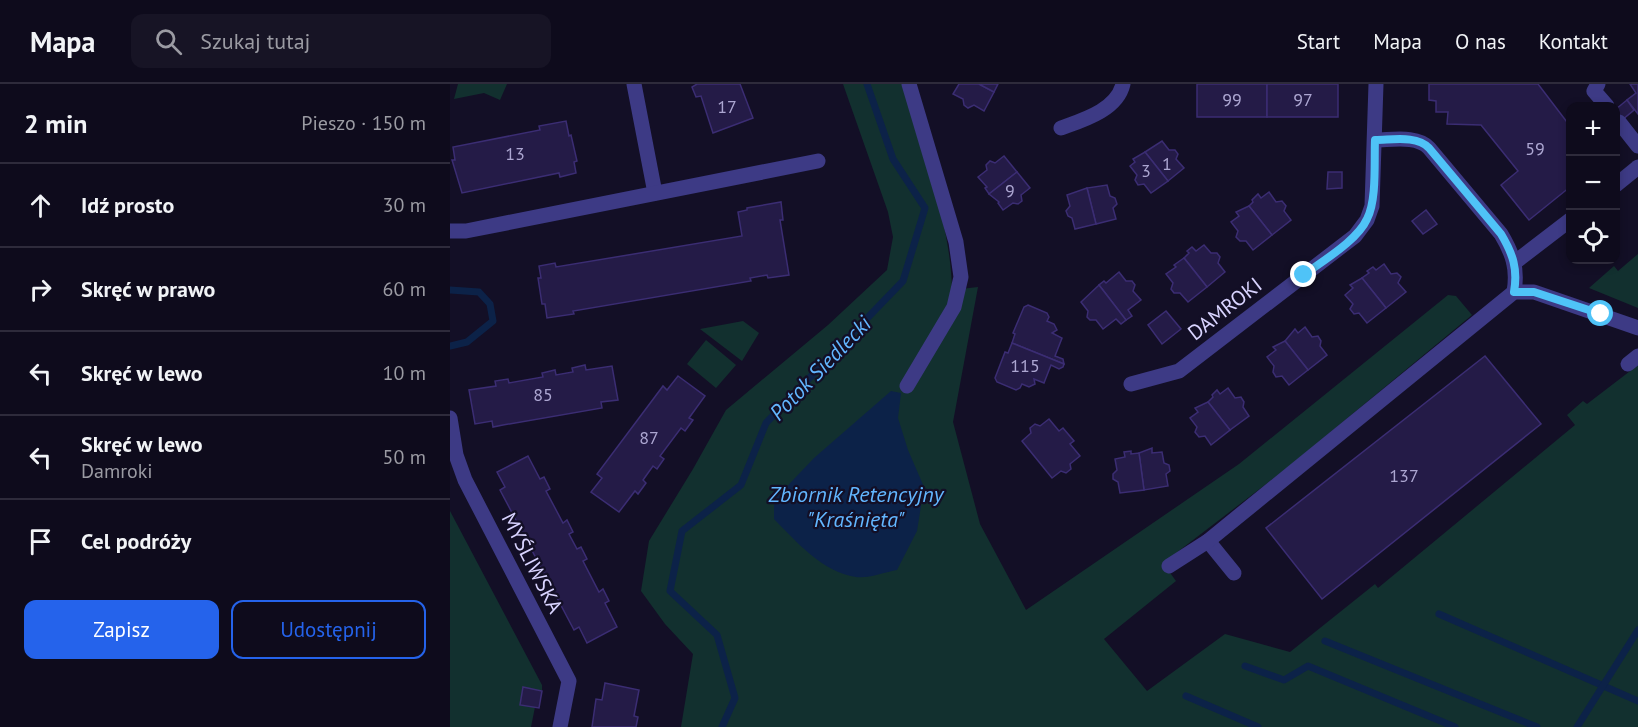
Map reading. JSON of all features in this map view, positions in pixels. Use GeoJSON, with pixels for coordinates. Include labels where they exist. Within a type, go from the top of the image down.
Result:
{"type":"FeatureCollection","features":[{"type":"Feature","properties":{"kind":"street"},"geometry":{"type":"LineString","coordinates":[[634,84],[655,193]]}},
{"type":"Feature","properties":{"kind":"street"},"geometry":{"type":"LineString","coordinates":[[907,386],[954,308],[961,278],[956,242],[909,84]]}},
{"type":"Feature","properties":{"kind":"street"},"geometry":{"type":"LineString","coordinates":[[1062,128],[1092,117],[1110,105],[1122,90],[1123,84]]}},
{"type":"Feature","properties":{"kind":"street","name":"DAMROKI"},"geometry":{"type":"LineString","coordinates":[[1131,384],[1179,371],[1355,236],[1367,220],[1372,206],[1376,84]]}},
{"type":"Feature","properties":{"kind":"street"},"geometry":{"type":"LineString","coordinates":[[1598,84],[1594,91],[1604,102]]}},
{"type":"Feature","properties":{"kind":"street"},"geometry":{"type":"LineString","coordinates":[[1620,123],[1638,146]]}},
{"type":"Feature","properties":{"kind":"street"},"geometry":{"type":"LineString","coordinates":[[1375,140],[1408,140],[1425,143],[1501,234],[1514,262],[1517,276],[1514,292]]}},
{"type":"Feature","properties":{"kind":"street"},"geometry":{"type":"LineString","coordinates":[[450,231],[466,231],[818,161]]}},
{"type":"Feature","properties":{"kind":"street"},"geometry":{"type":"LineString","coordinates":[[1620,182],[1638,167]]}},
{"type":"Feature","properties":{"kind":"street"},"geometry":{"type":"LineString","coordinates":[[1514,262],[1566,223]]}},
{"type":"Feature","properties":{"kind":"street"},"geometry":{"type":"LineString","coordinates":[[1169,566],[1208,541],[1514,292],[1534,292],[1638,328]]}},
{"type":"Feature","properties":{"kind":"street","name":"MYŚLIWSKA"},"geometry":{"type":"LineString","coordinates":[[450,418],[456,455],[465,480],[569,681],[560,727]]}},
{"type":"Feature","properties":{"kind":"street"},"geometry":{"type":"LineString","coordinates":[[1208,541],[1234,573]]}},
{"type":"Feature","properties":{"kind":"green space"},"geometry":{"type":"Polygon","coordinates":[[[458,84],[507,84],[500,100],[484,93],[454,99],[458,84]]]}},
{"type":"Feature","properties":{"kind":"green space"},"geometry":{"type":"Polygon","coordinates":[[[843,84],[904,84],[941,213],[947,239],[952,290],[978,287],[953,422],[980,524],[1026,610],[1239,464],[1448,295],[1456,296],[1472,315],[1287,468],[1163,563],[1176,581],[1104,639],[1147,691],[1225,634],[1290,652],[1375,584],[1378,588],[1575,425],[1567,415],[1583,401],[1587,404],[1638,365],[1638,727],[681,727],[693,654],[665,624],[641,591],[649,541],[726,410],[828,325],[887,270],[893,237],[888,212],[843,84]]]}},
{"type":"Feature","properties":{"kind":"green space"},"geometry":{"type":"Polygon","coordinates":[[[1638,254],[1638,308],[1589,288],[1614,266],[1618,271],[1638,254]]]}},
{"type":"Feature","properties":{"kind":"green space"},"geometry":{"type":"Polygon","coordinates":[[[743,321],[759,333],[742,361],[700,329],[743,321]]]}},
{"type":"Feature","properties":{"kind":"green space"},"geometry":{"type":"Polygon","coordinates":[[[706,340],[736,365],[716,388],[687,364],[706,340]]]}},
{"type":"Feature","properties":{"kind":"green space"},"geometry":{"type":"Polygon","coordinates":[[[450,511],[542,685],[542,691],[523,688],[520,704],[535,707],[531,727],[450,727],[450,511]]]}},
{"type":"Feature","properties":{"kind":"water","name":"Zbiornik Retencyjny \"Kraśnięta\""},"geometry":{"type":"Polygon","coordinates":[[[891,391],[901,393],[898,418],[908,450],[924,487],[917,531],[897,570],[856,577],[821,563],[801,546],[774,519],[774,500],[814,458],[891,391]]]}},
{"type":"Feature","properties":{"kind":"building"},"geometry":{"type":"Polygon","coordinates":[[[697,84],[740,84],[753,118],[713,133],[701,96],[696,97],[692,87],[697,84]]]}},
{"type":"Feature","properties":{"kind":"building"},"geometry":{"type":"Polygon","coordinates":[[[959,84],[979,84],[994,92],[984,111],[974,105],[968,108],[964,105],[963,99],[953,94],[959,84]]]}},
{"type":"Feature","properties":{"kind":"building"},"geometry":{"type":"Polygon","coordinates":[[[979,84],[998,84],[994,92],[979,84]]]}},
{"type":"Feature","properties":{"kind":"building"},"geometry":{"type":"Polygon","coordinates":[[[1197,84],[1267,84],[1267,117],[1197,117],[1197,84]]]}},
{"type":"Feature","properties":{"kind":"building"},"geometry":{"type":"Polygon","coordinates":[[[1267,84],[1338,84],[1338,117],[1267,117],[1267,84]]]}},
{"type":"Feature","properties":{"kind":"building"},"geometry":{"type":"Polygon","coordinates":[[[1429,84],[1538,84],[1566,121],[1566,190],[1529,220],[1501,185],[1518,171],[1481,125],[1447,124],[1448,112],[1436,112],[1436,101],[1429,100],[1429,84]]]}},
{"type":"Feature","properties":{"kind":"building"},"geometry":{"type":"Polygon","coordinates":[[[1630,84],[1638,84],[1638,114],[1627,100],[1636,93],[1630,84]]]}},
{"type":"Feature","properties":{"kind":"building"},"geometry":{"type":"Polygon","coordinates":[[[1627,100],[1634,110],[1620,122],[1620,106],[1627,100]]]}},
{"type":"Feature","properties":{"kind":"building"},"geometry":{"type":"Polygon","coordinates":[[[566,121],[577,161],[574,162],[576,173],[560,177],[559,173],[462,193],[452,160],[455,160],[453,147],[540,130],[539,126],[566,121]]]}},
{"type":"Feature","properties":{"kind":"building"},"geometry":{"type":"Polygon","coordinates":[[[1162,141],[1169,150],[1175,150],[1178,154],[1176,159],[1184,168],[1168,181],[1145,152],[1162,141]]]}},
{"type":"Feature","properties":{"kind":"building"},"geometry":{"type":"Polygon","coordinates":[[[1145,152],[1168,181],[1151,193],[1144,184],[1138,185],[1135,180],[1137,175],[1130,166],[1135,162],[1133,159],[1145,152]]]}},
{"type":"Feature","properties":{"kind":"building"},"geometry":{"type":"Polygon","coordinates":[[[1004,156],[1017,172],[989,194],[985,188],[987,187],[978,177],[987,170],[986,165],[990,161],[995,163],[1004,156]]]}},
{"type":"Feature","properties":{"kind":"building"},"geometry":{"type":"Polygon","coordinates":[[[1017,172],[1030,188],[1021,195],[1022,201],[1018,204],[1013,203],[1003,210],[999,202],[989,194],[1017,172]]]}},
{"type":"Feature","properties":{"kind":"building"},"geometry":{"type":"Polygon","coordinates":[[[1328,172],[1342,172],[1342,188],[1327,189],[1328,172]]]}},
{"type":"Feature","properties":{"kind":"building"},"geometry":{"type":"Polygon","coordinates":[[[1107,185],[1110,196],[1115,198],[1117,204],[1113,208],[1116,219],[1096,224],[1087,188],[1107,185]]]}},
{"type":"Feature","properties":{"kind":"building"},"geometry":{"type":"Polygon","coordinates":[[[1087,188],[1096,224],[1075,229],[1072,218],[1066,211],[1070,206],[1067,195],[1087,188]]]}},
{"type":"Feature","properties":{"kind":"building"},"geometry":{"type":"Polygon","coordinates":[[[1269,192],[1276,202],[1282,201],[1286,206],[1284,211],[1291,220],[1272,235],[1249,206],[1258,194],[1261,198],[1269,192]]]}},
{"type":"Feature","properties":{"kind":"building"},"geometry":{"type":"Polygon","coordinates":[[[781,202],[783,220],[780,220],[789,275],[750,278],[751,281],[573,311],[574,314],[547,318],[545,304],[542,304],[538,278],[541,278],[539,266],[555,263],[556,267],[742,236],[738,212],[747,210],[747,208],[781,202]]]}},
{"type":"Feature","properties":{"kind":"building"},"geometry":{"type":"Polygon","coordinates":[[[1249,206],[1272,235],[1253,250],[1246,241],[1240,241],[1236,237],[1238,231],[1231,222],[1239,216],[1236,212],[1249,206]]]}},
{"type":"Feature","properties":{"kind":"building"},"geometry":{"type":"Polygon","coordinates":[[[1426,210],[1437,224],[1423,234],[1412,221],[1426,210]]]}},
{"type":"Feature","properties":{"kind":"building"},"geometry":{"type":"Polygon","coordinates":[[[1204,245],[1211,253],[1217,253],[1220,257],[1218,263],[1225,272],[1207,287],[1184,258],[1192,247],[1196,251],[1204,245]]]}},
{"type":"Feature","properties":{"kind":"building"},"geometry":{"type":"Polygon","coordinates":[[[1184,258],[1207,287],[1188,302],[1180,293],[1174,293],[1171,289],[1173,283],[1166,274],[1184,258]]]}},
{"type":"Feature","properties":{"kind":"building"},"geometry":{"type":"Polygon","coordinates":[[[1384,264],[1391,274],[1397,273],[1401,277],[1398,283],[1406,292],[1386,308],[1362,278],[1373,267],[1376,270],[1384,264]]]}},
{"type":"Feature","properties":{"kind":"building"},"geometry":{"type":"Polygon","coordinates":[[[1119,272],[1126,281],[1132,281],[1135,285],[1133,291],[1141,300],[1128,310],[1132,316],[1126,320],[1099,285],[1104,281],[1106,283],[1119,272]]]}},
{"type":"Feature","properties":{"kind":"building"},"geometry":{"type":"Polygon","coordinates":[[[1362,278],[1386,308],[1367,323],[1359,313],[1354,314],[1350,309],[1353,304],[1345,295],[1353,288],[1350,285],[1362,278]]]}},
{"type":"Feature","properties":{"kind":"building"},"geometry":{"type":"Polygon","coordinates":[[[1099,285],[1126,320],[1121,324],[1116,319],[1103,329],[1096,320],[1090,320],[1087,317],[1088,311],[1081,302],[1099,285]]]}},
{"type":"Feature","properties":{"kind":"building"},"geometry":{"type":"Polygon","coordinates":[[[1028,305],[1047,313],[1049,317],[1047,321],[1054,324],[1057,330],[1052,333],[1062,338],[1055,356],[1063,359],[1064,364],[1012,343],[1015,334],[1013,333],[1024,307],[1028,305]]]}},
{"type":"Feature","properties":{"kind":"building"},"geometry":{"type":"Polygon","coordinates":[[[1166,311],[1181,329],[1162,344],[1148,325],[1166,311]]]}},
{"type":"Feature","properties":{"kind":"building"},"geometry":{"type":"Polygon","coordinates":[[[1305,327],[1312,337],[1318,336],[1321,341],[1320,346],[1327,355],[1308,370],[1285,341],[1295,329],[1298,333],[1305,327]]]}},
{"type":"Feature","properties":{"kind":"building"},"geometry":{"type":"Polygon","coordinates":[[[1285,341],[1308,370],[1289,385],[1282,376],[1276,377],[1273,372],[1274,366],[1267,357],[1276,350],[1273,347],[1285,341]]]}},
{"type":"Feature","properties":{"kind":"building"},"geometry":{"type":"Polygon","coordinates":[[[1012,343],[1064,364],[1063,367],[1059,369],[1051,365],[1044,383],[1034,379],[1035,384],[1029,387],[1022,384],[1016,390],[997,382],[995,378],[1005,352],[1008,353],[1012,343]]]}},
{"type":"Feature","properties":{"kind":"building"},"geometry":{"type":"Polygon","coordinates":[[[1485,356],[1541,424],[1322,599],[1266,528],[1485,356]]]}},
{"type":"Feature","properties":{"kind":"building"},"geometry":{"type":"Polygon","coordinates":[[[585,365],[586,370],[612,366],[618,400],[601,402],[602,408],[493,427],[492,421],[475,424],[469,390],[496,386],[495,381],[508,379],[509,383],[543,377],[542,373],[555,370],[556,375],[573,372],[572,368],[585,365]]]}},
{"type":"Feature","properties":{"kind":"building"},"geometry":{"type":"Polygon","coordinates":[[[678,376],[705,396],[689,418],[693,420],[685,431],[681,428],[660,456],[664,459],[657,469],[653,466],[643,480],[646,483],[638,494],[635,491],[619,512],[591,492],[602,478],[597,474],[663,386],[667,390],[678,376]]]}},
{"type":"Feature","properties":{"kind":"building"},"geometry":{"type":"Polygon","coordinates":[[[1228,388],[1235,398],[1241,397],[1244,402],[1243,407],[1249,416],[1230,430],[1208,402],[1217,390],[1220,394],[1228,388]]]}},
{"type":"Feature","properties":{"kind":"building"},"geometry":{"type":"Polygon","coordinates":[[[1208,402],[1230,430],[1211,445],[1205,436],[1199,437],[1195,432],[1197,427],[1190,418],[1198,412],[1195,408],[1208,402]]]}},
{"type":"Feature","properties":{"kind":"building"},"geometry":{"type":"Polygon","coordinates":[[[1049,419],[1059,431],[1063,428],[1074,441],[1070,444],[1080,456],[1070,464],[1071,469],[1066,473],[1061,471],[1052,478],[1022,441],[1031,433],[1030,428],[1035,424],[1040,426],[1049,419]]]}},
{"type":"Feature","properties":{"kind":"building"},"geometry":{"type":"Polygon","coordinates":[[[1152,448],[1152,453],[1162,452],[1164,463],[1169,465],[1170,471],[1166,474],[1168,486],[1144,490],[1139,453],[1152,448]]]}},
{"type":"Feature","properties":{"kind":"building"},"geometry":{"type":"Polygon","coordinates":[[[1131,451],[1131,454],[1139,453],[1144,490],[1120,493],[1118,482],[1113,479],[1113,474],[1117,470],[1115,459],[1125,457],[1124,452],[1131,451]]]}},
{"type":"Feature","properties":{"kind":"building"},"geometry":{"type":"Polygon","coordinates":[[[528,456],[540,479],[544,477],[550,489],[546,491],[563,523],[567,520],[573,532],[569,534],[577,549],[581,547],[587,559],[583,561],[599,592],[603,589],[609,601],[605,603],[617,627],[587,643],[579,627],[574,630],[500,490],[505,487],[497,472],[528,456]]]}},
{"type":"Feature","properties":{"kind":"building"},"geometry":{"type":"Polygon","coordinates":[[[605,683],[639,690],[634,716],[638,717],[636,727],[592,727],[596,699],[602,700],[605,683]]]}},
{"type":"Feature","properties":{"kind":"building"},"geometry":{"type":"Polygon","coordinates":[[[523,687],[542,691],[539,708],[520,705],[523,687]]]}},
{"type":"Feature","properties":{"kind":"waterway","name":"Potok Siedlecki"},"geometry":{"type":"LineString","coordinates":[[722,727],[735,698],[717,635],[670,591],[682,531],[741,485],[766,423],[903,281],[925,208],[893,159],[867,84]]}},
{"type":"Feature","properties":{"kind":"waterway"},"geometry":{"type":"LineString","coordinates":[[450,290],[479,292],[490,304],[493,321],[467,342],[450,346]]}},
{"type":"Feature","properties":{"kind":"waterway"},"geometry":{"type":"LineString","coordinates":[[1439,614],[1638,701]]}},
{"type":"Feature","properties":{"kind":"waterway"},"geometry":{"type":"LineString","coordinates":[[1577,727],[1638,630]]}},
{"type":"Feature","properties":{"kind":"waterway"},"geometry":{"type":"LineString","coordinates":[[1325,641],[1537,727]]}},
{"type":"Feature","properties":{"kind":"waterway"},"geometry":{"type":"LineString","coordinates":[[1245,666],[1284,680],[1308,666],[1455,727]]}},
{"type":"Feature","properties":{"kind":"waterway"},"geometry":{"type":"LineString","coordinates":[[1186,696],[1258,727]]}},
{"type":"Feature","properties":{"kind":"route"},"geometry":{"type":"LineString","coordinates":[[1304,275],[1355,236],[1367,220],[1372,206],[1375,140],[1416,140],[1425,143],[1501,234],[1514,262],[1517,276],[1514,292],[1534,292],[1601,314]]}}]}
